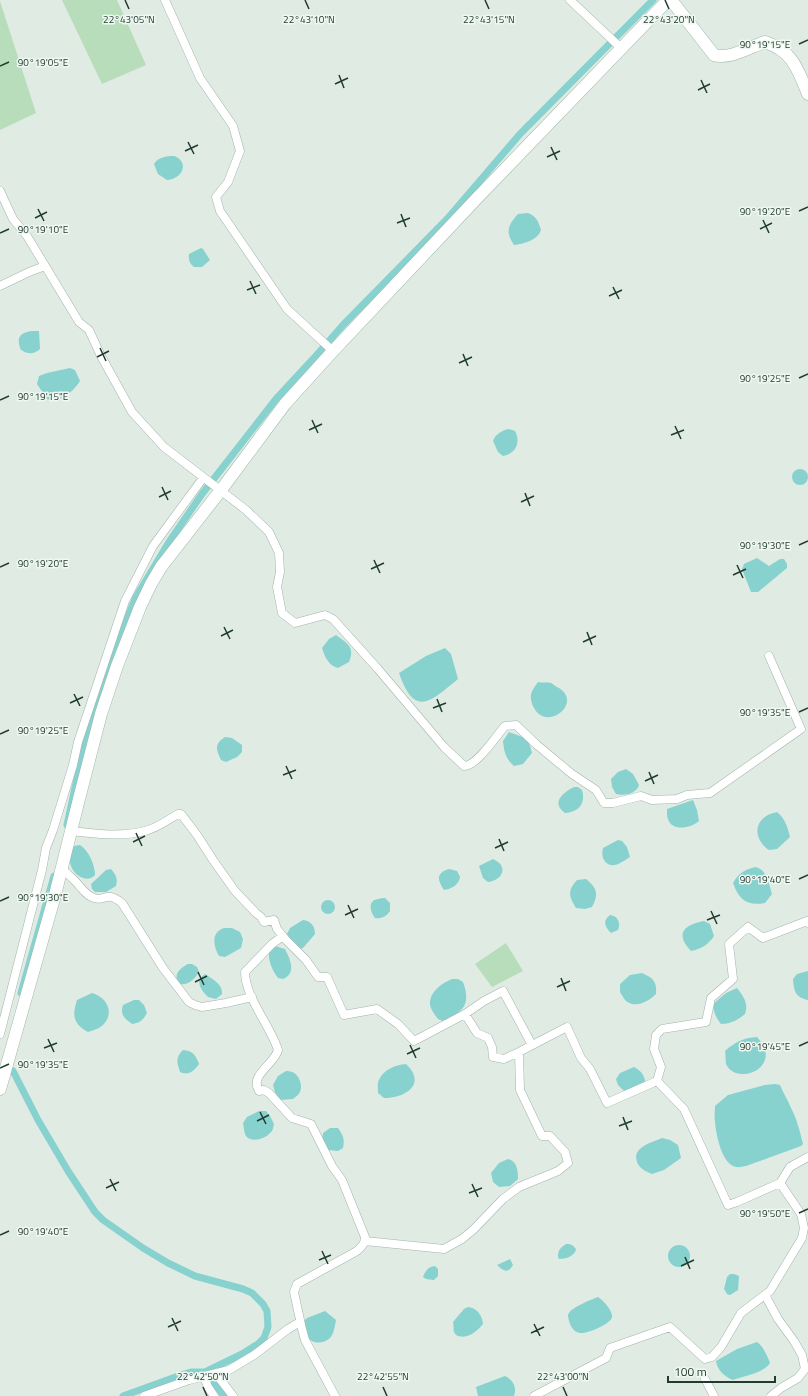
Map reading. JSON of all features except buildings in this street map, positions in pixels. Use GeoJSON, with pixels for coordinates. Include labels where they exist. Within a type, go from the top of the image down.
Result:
{"type":"FeatureCollection","features":[{"type":"Feature","properties":{"kind":"street"},"geometry":{"type":"LineString","coordinates":[[165,0],[200,78],[233,126],[240,151],[228,182],[216,197],[220,211],[287,309],[333,351]]}},
{"type":"Feature","properties":{"kind":"street"},"geometry":{"type":"LineString","coordinates":[[570,0],[621,48]]}},
{"type":"Feature","properties":{"kind":"street"},"geometry":{"type":"LineString","coordinates":[[0,1089],[62,868],[102,714],[117,666],[140,607],[151,584],[161,568],[285,404],[333,351],[667,1],[674,5],[714,54],[720,57],[727,56],[765,42],[777,47],[796,65],[808,94]]}},
{"type":"Feature","properties":{"kind":"street"},"geometry":{"type":"LineString","coordinates":[[0,191],[13,218],[27,236],[79,322],[89,330],[100,356],[132,412],[164,447],[246,510],[269,532],[279,552],[280,572],[277,588],[282,613],[295,623],[324,615],[333,619],[378,669],[444,747],[464,766],[471,765],[482,755],[505,726],[516,725],[566,770],[596,790],[604,803],[641,796],[652,800],[677,799],[686,795],[710,793],[801,729],[769,656]]}},
{"type":"Feature","properties":{"kind":"street"},"geometry":{"type":"LineString","coordinates":[[0,286],[45,266]]}},
{"type":"Feature","properties":{"kind":"street"},"geometry":{"type":"LineString","coordinates":[[0,1034],[42,870],[46,848],[53,830],[95,689],[125,601],[153,546],[203,478]]}},
{"type":"Feature","properties":{"kind":"street"},"geometry":{"type":"LineString","coordinates":[[71,831],[99,834],[140,832],[161,825],[178,814],[181,814],[198,835],[216,865],[236,891],[264,922],[274,920],[291,947],[306,960],[318,977],[327,977],[344,1015],[377,1009],[398,1024],[414,1041],[465,1014],[484,1001],[503,992],[532,1045]]}},
{"type":"Feature","properties":{"kind":"street"},"geometry":{"type":"LineString","coordinates":[[62,868],[84,893],[98,899],[107,896],[114,896],[122,903],[163,968],[189,1002],[202,1007],[252,997]]}},
{"type":"Feature","properties":{"kind":"street"},"geometry":{"type":"LineString","coordinates":[[657,1081],[661,1067],[654,1050],[656,1035],[662,1029],[706,1022],[711,998],[733,979],[729,944],[748,928],[763,938],[807,921],[808,923]]}},
{"type":"Feature","properties":{"kind":"street"},"geometry":{"type":"LineString","coordinates":[[283,936],[272,944],[245,972],[245,977],[252,997],[278,1050],[274,1059],[257,1077],[257,1090],[264,1090],[269,1093],[292,1118],[311,1124],[332,1166],[342,1180],[365,1237],[365,1241],[357,1251],[297,1284],[294,1292],[305,1340],[335,1396]]}},
{"type":"Feature","properties":{"kind":"street"},"geometry":{"type":"LineString","coordinates":[[465,1014],[477,1033],[488,1038],[492,1047],[493,1057],[504,1059],[567,1027],[581,1058],[590,1069],[607,1103],[657,1081]]}},
{"type":"Feature","properties":{"kind":"street"},"geometry":{"type":"LineString","coordinates":[[365,1241],[444,1249],[462,1240],[503,1199],[519,1187],[558,1170],[568,1163],[565,1152],[550,1136],[542,1136],[534,1116],[523,1099],[520,1090],[519,1052]]}},
{"type":"Feature","properties":{"kind":"street"},"geometry":{"type":"LineString","coordinates":[[657,1081],[684,1109],[728,1205],[780,1183],[790,1168],[808,1157]]}},
{"type":"Feature","properties":{"kind":"street"},"geometry":{"type":"LineString","coordinates":[[534,1396],[606,1358],[610,1348],[670,1327],[705,1359],[712,1357],[721,1347],[741,1313],[770,1291],[802,1238],[804,1228],[801,1214],[780,1183]]}},
{"type":"Feature","properties":{"kind":"street"},"geometry":{"type":"LineString","coordinates":[[765,1295],[778,1319],[802,1355],[805,1370],[798,1378],[771,1396]]}},
{"type":"Feature","properties":{"kind":"street"},"geometry":{"type":"LineString","coordinates":[[144,1396],[189,1380],[229,1370],[239,1365],[300,1322]]}},
{"type":"Feature","properties":{"kind":"street"},"geometry":{"type":"LineString","coordinates":[[216,1373],[233,1396]]}},
{"type":"Feature","properties":{"kind":"street"},"geometry":{"type":"LineString","coordinates":[[204,1377],[214,1396]]}},
{"type":"Feature","properties":{"kind":"street"},"geometry":{"type":"LineString","coordinates":[[705,1379],[714,1396]]}},
{"type":"Feature","properties":{"kind":"green space"},"geometry":{"type":"Polygon","coordinates":[[[62,0],[117,0],[146,65],[102,84],[62,0]]]}},
{"type":"Feature","properties":{"kind":"green space"},"geometry":{"type":"Polygon","coordinates":[[[0,1],[36,113],[0,130],[0,1]]]}},
{"type":"Feature","properties":{"kind":"green space"},"geometry":{"type":"Polygon","coordinates":[[[506,943],[523,971],[492,987],[475,964],[506,943]]]}},
{"type":"Feature","properties":{"kind":"water"},"geometry":{"type":"Polygon","coordinates":[[[174,156],[179,158],[182,162],[182,170],[177,177],[167,180],[158,174],[154,164],[160,158],[174,156]]]}},
{"type":"Feature","properties":{"kind":"water"},"geometry":{"type":"Polygon","coordinates":[[[528,213],[537,220],[541,230],[534,239],[514,245],[509,236],[510,225],[518,214],[528,213]]]}},
{"type":"Feature","properties":{"kind":"water"},"geometry":{"type":"Polygon","coordinates":[[[201,248],[210,260],[202,267],[194,267],[191,265],[189,254],[201,248]]]}},
{"type":"Feature","properties":{"kind":"water"},"geometry":{"type":"Polygon","coordinates":[[[39,331],[40,349],[33,353],[28,353],[21,350],[19,339],[24,333],[39,331]]]}},
{"type":"Feature","properties":{"kind":"water"},"geometry":{"type":"Polygon","coordinates":[[[70,368],[75,370],[80,381],[69,393],[59,399],[54,401],[47,399],[37,384],[39,376],[70,368]]]}},
{"type":"Feature","properties":{"kind":"water"},"geometry":{"type":"Polygon","coordinates":[[[509,429],[515,431],[517,435],[517,443],[516,447],[511,453],[503,456],[498,452],[493,441],[496,436],[504,430],[509,429]]]}},
{"type":"Feature","properties":{"kind":"water"},"geometry":{"type":"Polygon","coordinates":[[[800,469],[806,471],[808,477],[806,483],[800,485],[794,483],[792,477],[794,471],[800,469]]]}},
{"type":"Feature","properties":{"kind":"water"},"geometry":{"type":"Polygon","coordinates":[[[757,558],[769,566],[780,559],[784,559],[787,564],[787,568],[758,592],[751,592],[742,569],[744,564],[757,558]]]}},
{"type":"Feature","properties":{"kind":"water"},"geometry":{"type":"Polygon","coordinates":[[[336,635],[351,649],[351,657],[349,662],[338,668],[329,663],[322,648],[329,639],[336,635]]]}},
{"type":"Feature","properties":{"kind":"water"},"geometry":{"type":"Polygon","coordinates":[[[445,648],[451,654],[458,679],[432,699],[424,702],[418,701],[411,696],[399,673],[426,656],[445,648]]]}},
{"type":"Feature","properties":{"kind":"water"},"geometry":{"type":"Polygon","coordinates":[[[538,682],[551,683],[565,694],[567,701],[565,707],[560,713],[547,717],[540,715],[534,708],[531,700],[531,694],[538,682]]]}},
{"type":"Feature","properties":{"kind":"water"},"geometry":{"type":"Polygon","coordinates":[[[509,732],[528,739],[532,753],[523,764],[514,766],[506,755],[503,741],[509,732]]]}},
{"type":"Feature","properties":{"kind":"water"},"geometry":{"type":"Polygon","coordinates":[[[225,737],[232,738],[242,745],[242,752],[237,757],[226,762],[221,760],[217,747],[219,742],[225,737]]]}},
{"type":"Feature","properties":{"kind":"water"},"geometry":{"type":"Polygon","coordinates":[[[626,769],[633,774],[639,785],[638,788],[630,794],[616,794],[612,787],[611,779],[618,772],[626,769]]]}},
{"type":"Feature","properties":{"kind":"water"},"geometry":{"type":"Polygon","coordinates":[[[574,787],[578,787],[582,790],[582,803],[578,809],[565,813],[559,806],[560,798],[574,787]]]}},
{"type":"Feature","properties":{"kind":"water"},"geometry":{"type":"Polygon","coordinates":[[[693,800],[699,821],[682,828],[673,826],[667,817],[667,809],[693,800]]]}},
{"type":"Feature","properties":{"kind":"water"},"geometry":{"type":"Polygon","coordinates":[[[777,812],[784,820],[790,837],[777,849],[769,850],[759,840],[758,828],[764,818],[769,814],[777,812]]]}},
{"type":"Feature","properties":{"kind":"water"},"geometry":{"type":"Polygon","coordinates":[[[618,840],[622,841],[627,847],[630,857],[617,864],[610,865],[603,859],[603,848],[618,840]]]}},
{"type":"Feature","properties":{"kind":"water"},"geometry":{"type":"Polygon","coordinates":[[[80,845],[89,854],[93,863],[95,875],[91,878],[83,878],[76,874],[71,866],[70,858],[72,850],[74,846],[80,845]]]}},
{"type":"Feature","properties":{"kind":"water"},"geometry":{"type":"Polygon","coordinates":[[[493,859],[501,865],[502,872],[497,879],[488,882],[483,878],[479,866],[493,859]]]}},
{"type":"Feature","properties":{"kind":"water"},"geometry":{"type":"Polygon","coordinates":[[[755,867],[759,868],[765,874],[770,886],[772,894],[765,903],[753,904],[744,900],[738,894],[733,883],[742,872],[755,867]]]}},
{"type":"Feature","properties":{"kind":"water"},"geometry":{"type":"Polygon","coordinates":[[[111,869],[116,877],[116,886],[106,892],[95,892],[92,889],[91,884],[106,870],[111,869]]]}},
{"type":"Feature","properties":{"kind":"water"},"geometry":{"type":"Polygon","coordinates":[[[449,869],[457,871],[460,877],[454,886],[444,890],[440,883],[439,877],[442,873],[449,869]]]}},
{"type":"Feature","properties":{"kind":"water"},"geometry":{"type":"Polygon","coordinates":[[[586,879],[595,888],[596,898],[592,907],[585,909],[576,908],[570,891],[577,880],[586,879]]]}},
{"type":"Feature","properties":{"kind":"water"},"geometry":{"type":"Polygon","coordinates":[[[383,898],[390,903],[390,911],[383,917],[375,918],[371,910],[371,905],[373,901],[383,898]]]}},
{"type":"Feature","properties":{"kind":"water"},"geometry":{"type":"Polygon","coordinates":[[[328,900],[333,902],[335,907],[333,912],[328,914],[323,912],[321,907],[323,902],[328,900]]]}},
{"type":"Feature","properties":{"kind":"water"},"geometry":{"type":"Polygon","coordinates":[[[610,915],[617,918],[619,925],[618,930],[611,933],[605,924],[610,915]]]}},
{"type":"Feature","properties":{"kind":"water"},"geometry":{"type":"Polygon","coordinates":[[[303,920],[312,924],[315,934],[303,948],[300,949],[287,934],[290,928],[303,920]]]}},
{"type":"Feature","properties":{"kind":"water"},"geometry":{"type":"Polygon","coordinates":[[[704,921],[710,924],[714,936],[704,946],[691,951],[683,940],[684,931],[691,925],[704,921]]]}},
{"type":"Feature","properties":{"kind":"water"},"geometry":{"type":"Polygon","coordinates":[[[224,928],[232,928],[240,932],[243,939],[241,948],[225,957],[219,956],[215,948],[214,940],[217,933],[224,928]]]}},
{"type":"Feature","properties":{"kind":"water"},"geometry":{"type":"Polygon","coordinates":[[[275,946],[285,949],[290,961],[290,973],[283,979],[278,978],[272,969],[270,962],[269,951],[275,946]]]}},
{"type":"Feature","properties":{"kind":"water"},"geometry":{"type":"Polygon","coordinates":[[[188,964],[192,964],[197,967],[199,972],[191,981],[185,984],[179,984],[177,980],[178,972],[188,964]]]}},
{"type":"Feature","properties":{"kind":"water"},"geometry":{"type":"Polygon","coordinates":[[[808,971],[808,1000],[800,997],[796,993],[793,979],[797,974],[808,971]]]}},
{"type":"Feature","properties":{"kind":"water"},"geometry":{"type":"Polygon","coordinates":[[[642,973],[654,980],[656,994],[642,1003],[630,1003],[625,1000],[620,992],[620,984],[630,975],[642,973]]]}},
{"type":"Feature","properties":{"kind":"water"},"geometry":{"type":"Polygon","coordinates":[[[205,974],[221,987],[222,994],[216,999],[208,997],[200,986],[200,980],[205,974]]]}},
{"type":"Feature","properties":{"kind":"water"},"geometry":{"type":"Polygon","coordinates":[[[452,979],[458,979],[463,982],[466,1001],[464,1006],[457,1014],[445,1022],[438,1019],[434,1014],[430,1005],[430,1000],[437,989],[452,979]]]}},
{"type":"Feature","properties":{"kind":"water"},"geometry":{"type":"Polygon","coordinates":[[[737,988],[746,1003],[745,1014],[734,1021],[721,1024],[715,1014],[713,1004],[726,993],[737,988]]]}},
{"type":"Feature","properties":{"kind":"water"},"geometry":{"type":"Polygon","coordinates":[[[92,993],[102,998],[108,1006],[109,1011],[107,1020],[103,1025],[88,1032],[79,1026],[75,1019],[74,1010],[77,1000],[92,993]]]}},
{"type":"Feature","properties":{"kind":"water"},"geometry":{"type":"Polygon","coordinates":[[[134,1000],[139,1000],[144,1005],[147,1013],[141,1021],[132,1024],[123,1016],[122,1008],[123,1005],[134,1000]]]}},
{"type":"Feature","properties":{"kind":"water"},"geometry":{"type":"Polygon","coordinates":[[[757,1037],[765,1050],[766,1057],[763,1064],[759,1069],[745,1074],[738,1074],[732,1071],[726,1065],[725,1051],[740,1041],[757,1037]]]}},
{"type":"Feature","properties":{"kind":"water"},"geometry":{"type":"Polygon","coordinates":[[[183,1050],[189,1051],[193,1054],[199,1064],[189,1073],[180,1072],[178,1065],[177,1060],[183,1050]]]}},
{"type":"Feature","properties":{"kind":"water"},"geometry":{"type":"Polygon","coordinates":[[[406,1064],[412,1071],[415,1078],[414,1084],[406,1093],[400,1096],[384,1098],[378,1093],[378,1083],[381,1076],[390,1069],[406,1064]]]}},
{"type":"Feature","properties":{"kind":"water"},"geometry":{"type":"Polygon","coordinates":[[[634,1067],[642,1073],[645,1082],[629,1091],[624,1091],[618,1085],[616,1079],[620,1073],[634,1067]]]}},
{"type":"Feature","properties":{"kind":"water"},"geometry":{"type":"Polygon","coordinates":[[[286,1071],[297,1075],[301,1083],[301,1089],[299,1094],[293,1099],[280,1100],[273,1085],[278,1076],[286,1071]]]}},
{"type":"Feature","properties":{"kind":"water"},"geometry":{"type":"Polygon","coordinates":[[[765,1085],[780,1085],[790,1105],[797,1121],[803,1144],[746,1166],[738,1167],[732,1165],[727,1161],[718,1141],[715,1106],[728,1095],[765,1085]]]}},
{"type":"Feature","properties":{"kind":"water"},"geometry":{"type":"Polygon","coordinates":[[[259,1111],[266,1111],[274,1124],[268,1135],[254,1140],[245,1135],[243,1123],[247,1117],[259,1111]]]}},
{"type":"Feature","properties":{"kind":"water"},"geometry":{"type":"Polygon","coordinates":[[[330,1128],[338,1128],[343,1137],[343,1148],[338,1151],[328,1150],[322,1141],[323,1133],[330,1128]]]}},
{"type":"Feature","properties":{"kind":"water"},"geometry":{"type":"Polygon","coordinates":[[[662,1138],[670,1140],[678,1145],[681,1158],[664,1170],[652,1174],[643,1170],[638,1164],[636,1157],[637,1153],[644,1146],[662,1138]]]}},
{"type":"Feature","properties":{"kind":"water"},"geometry":{"type":"Polygon","coordinates":[[[508,1159],[515,1164],[518,1179],[510,1186],[499,1187],[493,1182],[491,1173],[499,1163],[508,1159]]]}},
{"type":"Feature","properties":{"kind":"water"},"geometry":{"type":"Polygon","coordinates":[[[566,1244],[573,1246],[576,1249],[574,1254],[570,1257],[559,1259],[559,1251],[566,1244]]]}},
{"type":"Feature","properties":{"kind":"water"},"geometry":{"type":"Polygon","coordinates":[[[679,1245],[687,1248],[690,1256],[687,1264],[679,1267],[671,1264],[668,1256],[671,1248],[679,1245]]]}},
{"type":"Feature","properties":{"kind":"water"},"geometry":{"type":"Polygon","coordinates":[[[510,1259],[513,1265],[507,1271],[501,1269],[497,1265],[510,1259]]]}},
{"type":"Feature","properties":{"kind":"water"},"geometry":{"type":"Polygon","coordinates":[[[435,1266],[438,1269],[438,1276],[434,1280],[423,1277],[428,1269],[435,1266]]]}},
{"type":"Feature","properties":{"kind":"water"},"geometry":{"type":"Polygon","coordinates":[[[730,1274],[739,1276],[738,1290],[730,1295],[727,1294],[724,1289],[727,1277],[730,1274]]]}},
{"type":"Feature","properties":{"kind":"water"},"geometry":{"type":"Polygon","coordinates":[[[598,1297],[609,1309],[612,1315],[611,1320],[608,1323],[588,1332],[580,1333],[575,1331],[571,1327],[569,1321],[569,1313],[580,1305],[598,1297]]]}},
{"type":"Feature","properties":{"kind":"water"},"geometry":{"type":"Polygon","coordinates":[[[468,1307],[478,1312],[482,1318],[483,1324],[475,1332],[469,1335],[462,1337],[458,1336],[454,1332],[453,1322],[464,1309],[468,1307]]]}},
{"type":"Feature","properties":{"kind":"water"},"geometry":{"type":"Polygon","coordinates":[[[325,1311],[336,1320],[333,1332],[330,1338],[324,1342],[314,1342],[306,1335],[303,1322],[307,1318],[325,1311]]]}},
{"type":"Feature","properties":{"kind":"water"},"geometry":{"type":"Polygon","coordinates":[[[757,1342],[763,1348],[769,1360],[770,1363],[767,1366],[759,1372],[733,1380],[724,1375],[716,1361],[737,1349],[757,1342]]]}},
{"type":"Feature","properties":{"kind":"water"},"geometry":{"type":"Polygon","coordinates":[[[505,1376],[514,1384],[514,1396],[478,1396],[476,1387],[505,1376]]]}},
{"type":"Feature","properties":{"kind":"waterway"},"geometry":{"type":"LineString","coordinates":[[67,825],[88,727],[102,680],[136,597],[169,542],[202,494],[276,399],[343,325],[448,218],[520,134],[653,0]]}},
{"type":"Feature","properties":{"kind":"waterway"},"geometry":{"type":"LineString","coordinates":[[21,993],[54,876]]}},
{"type":"Feature","properties":{"kind":"waterway"},"geometry":{"type":"LineString","coordinates":[[13,1071],[38,1120],[68,1171],[95,1212],[103,1220],[143,1248],[168,1263],[195,1276],[243,1289],[252,1293],[263,1304],[267,1311],[268,1327],[264,1338],[258,1344],[242,1354],[205,1372],[191,1372],[123,1396]]}},
{"type":"Feature","properties":{"kind":"waterway"},"geometry":{"type":"LineString","coordinates":[[212,1380],[224,1396]]}}]}
